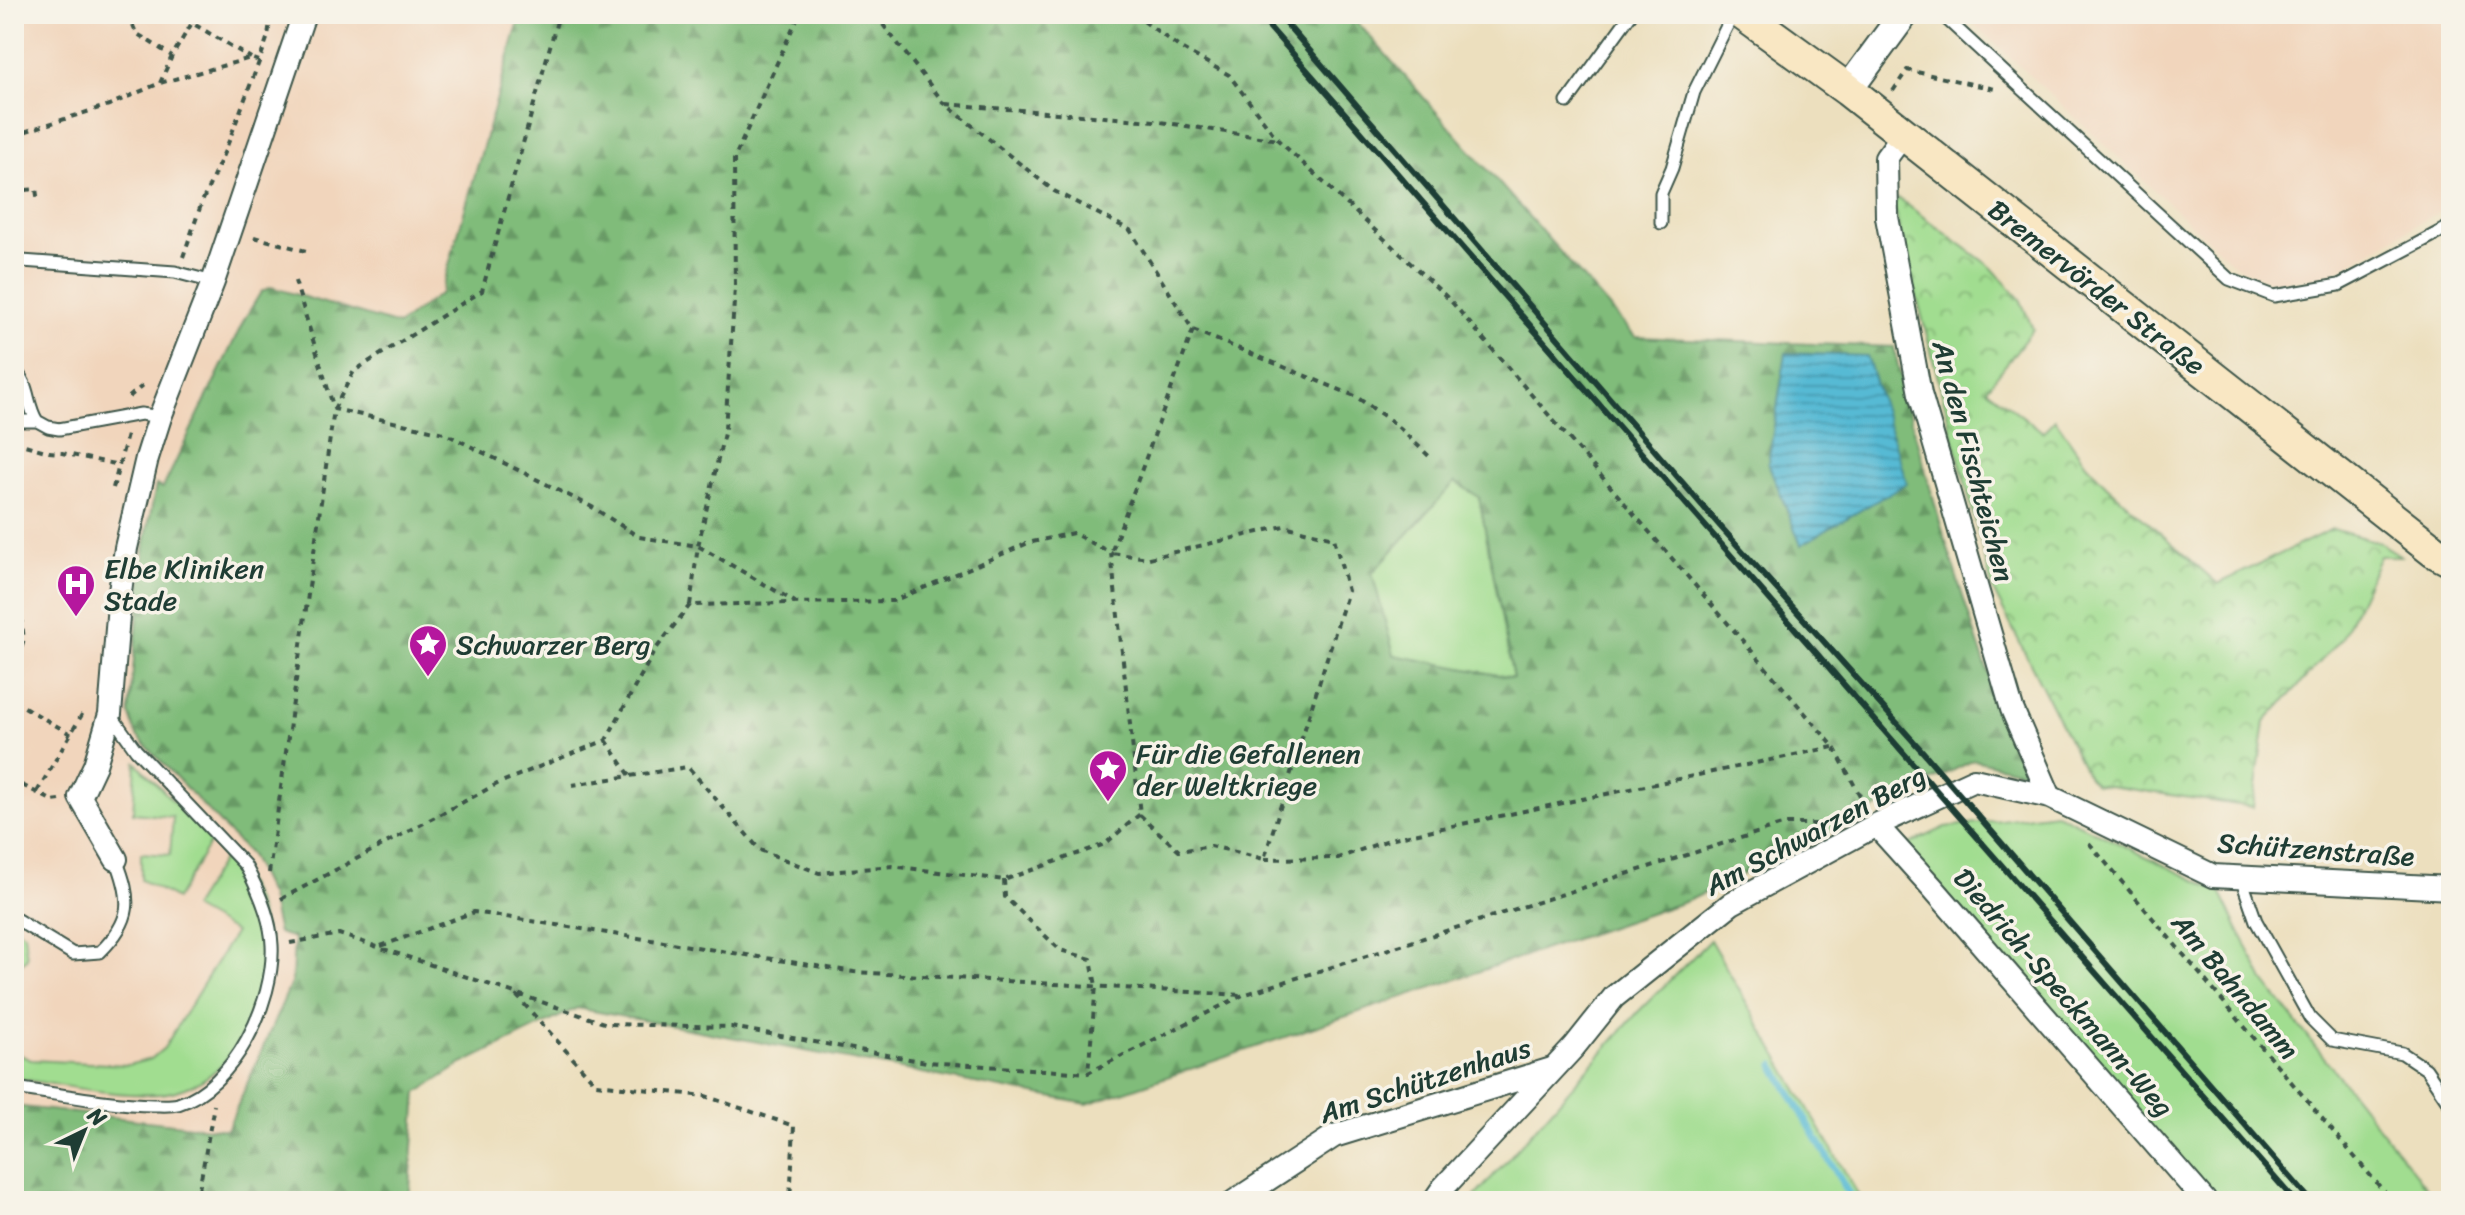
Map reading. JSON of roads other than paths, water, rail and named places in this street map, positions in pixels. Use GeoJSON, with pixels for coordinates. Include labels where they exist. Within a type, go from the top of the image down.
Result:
{"type":"FeatureCollection","features":[{"type":"Feature","properties":{"kind":"main road","name":"Bremervörder Straße"},"geometry":{"type":"LineString","coordinates":[[1743,14],[1848,90],[1894,147],[2434,551],[2451,560]]}},
{"type":"Feature","properties":{"kind":"street"},"geometry":{"type":"LineString","coordinates":[[116,859],[80,797],[95,765],[110,714],[126,548],[160,417],[213,282],[304,14]]}},
{"type":"Feature","properties":{"kind":"street"},"geometry":{"type":"LineString","coordinates":[[1848,90],[1904,14]]}},
{"type":"Feature","properties":{"kind":"street","name":"An den Fischteichen"},"geometry":{"type":"LineString","coordinates":[[1894,147],[1887,217],[1920,394],[2012,709],[2050,797]]}},
{"type":"Feature","properties":{"kind":"street","name":"Am Schwarzen Berg"},"geometry":{"type":"LineString","coordinates":[[1434,1201],[1554,1069],[1614,997],[1732,903],[1876,825],[1974,780],[2050,797]]}},
{"type":"Feature","properties":{"kind":"street","name":"Schützenstraße"},"geometry":{"type":"LineString","coordinates":[[2050,797],[2213,876],[2451,888]]}},
{"type":"Feature","properties":{"kind":"street","name":"Diedrich-Speckmann-Weg"},"geometry":{"type":"LineString","coordinates":[[1876,825],[2205,1201]]}},
{"type":"Feature","properties":{"kind":"street","name":"Am Schützenhaus"},"geometry":{"type":"LineString","coordinates":[[1235,1201],[1334,1136],[1554,1069]]}},
{"type":"Feature","properties":{"kind":"lane"},"geometry":{"type":"LineString","coordinates":[[1567,102],[1631,14]]}},
{"type":"Feature","properties":{"kind":"lane"},"geometry":{"type":"LineString","coordinates":[[1661,223],[1661,193],[1672,168],[1694,92],[1733,14]]}},
{"type":"Feature","properties":{"kind":"lane"},"geometry":{"type":"LineString","coordinates":[[1941,14],[2229,279],[2274,296],[2339,285],[2451,226]]}},
{"type":"Feature","properties":{"kind":"lane"},"geometry":{"type":"LineString","coordinates":[[14,263],[22,261],[175,272],[213,282]]}},
{"type":"Feature","properties":{"kind":"lane"},"geometry":{"type":"LineString","coordinates":[[14,370],[25,382],[29,406],[37,421]]}},
{"type":"Feature","properties":{"kind":"lane"},"geometry":{"type":"LineString","coordinates":[[14,421],[37,421],[59,429],[141,414],[160,417]]}},
{"type":"Feature","properties":{"kind":"lane"},"geometry":{"type":"LineString","coordinates":[[14,1088],[134,1104],[175,1105],[196,1096],[219,1079],[253,1028],[269,981],[272,946],[264,908],[245,865],[136,750],[110,714]]}},
{"type":"Feature","properties":{"kind":"lane"},"geometry":{"type":"LineString","coordinates":[[14,918],[73,954],[100,952],[121,927],[128,910],[127,889],[116,859]]}},
{"type":"Feature","properties":{"kind":"lane"},"geometry":{"type":"LineString","coordinates":[[2241,878],[2256,921],[2310,1018],[2332,1040],[2402,1053],[2426,1069],[2451,1106]]}},
{"type":"Feature","properties":{"kind":"water"},"geometry":{"type":"Polygon","coordinates":[[[1786,353],[1867,356],[1907,483],[1801,545],[1768,463],[1786,353]]]}},
{"type":"Feature","properties":{"kind":"waterway"},"geometry":{"type":"LineString","coordinates":[[1774,1065],[1853,1201]]}},
{"type":"Feature","properties":{"kind":"railway"},"geometry":{"type":"LineString","coordinates":[[1258,14],[2295,1201]]}},
{"type":"Feature","properties":{"kind":"railway"},"geometry":{"type":"LineString","coordinates":[[1278,14],[1720,526],[1923,752],[2311,1201]]}},
{"type":"Feature","properties":{"kind":"place","name":"Elbe Kliniken Stade"},"geometry":{"type":"Point","coordinates":[76,618]}},
{"type":"Feature","properties":{"kind":"place","name":"Schwarzer Berg"},"geometry":{"type":"Point","coordinates":[428,678]}},
{"type":"Feature","properties":{"kind":"place","name":"Für die Gefallenen der Weltkriege"},"geometry":{"type":"Point","coordinates":[1108,803]}}]}
